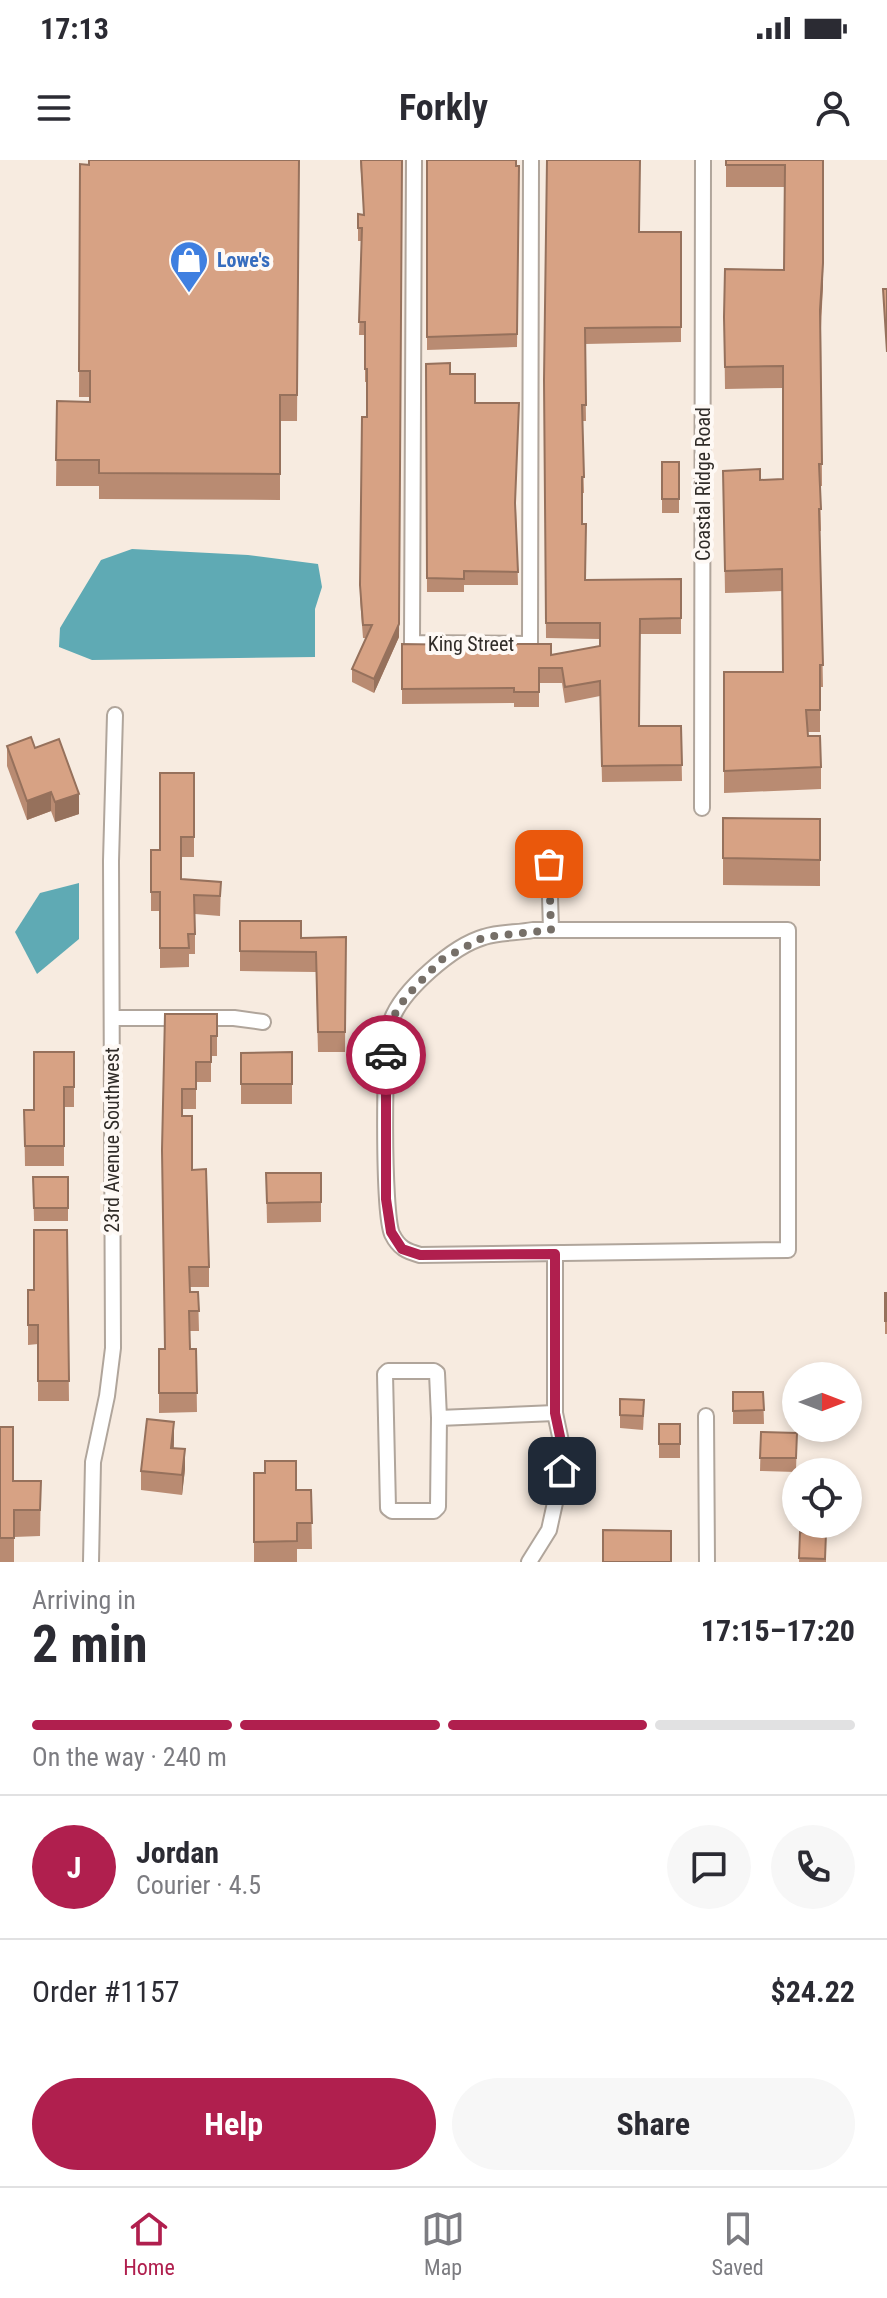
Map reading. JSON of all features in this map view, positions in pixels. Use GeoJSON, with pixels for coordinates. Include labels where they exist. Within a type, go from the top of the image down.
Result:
{"type":"FeatureCollection","features":[{"type":"Feature","properties":{"kind":"street","name":"King Street"},"geometry":{"type":"LineString","coordinates":[[414,160],[412,643],[530,644],[531,160]]}},
{"type":"Feature","properties":{"kind":"street","name":"Coastal Ridge Road"},"geometry":{"type":"LineString","coordinates":[[702,808],[703,160]]}},
{"type":"Feature","properties":{"kind":"street","name":"23rd Avenue Southwest"},"geometry":{"type":"LineString","coordinates":[[91,1562],[93,1462],[113,1348],[111,861],[115,715]]}},
{"type":"Feature","properties":{"kind":"street"},"geometry":{"type":"LineString","coordinates":[[549,864],[551,930]]}},
{"type":"Feature","properties":{"kind":"street"},"geometry":{"type":"LineString","coordinates":[[551,930],[788,930],[788,1250],[555,1254],[420,1255],[402,1249],[391,1232],[386,1199],[386,1047],[391,1020],[406,997],[441,960],[484,937],[551,930]]}},
{"type":"Feature","properties":{"kind":"street"},"geometry":{"type":"LineString","coordinates":[[113,1018],[234,1018],[263,1022]]}},
{"type":"Feature","properties":{"kind":"street"},"geometry":{"type":"LineString","coordinates":[[529,1562],[549,1530],[562,1471],[562,1446],[555,1413],[555,1254]]}},
{"type":"Feature","properties":{"kind":"street"},"geometry":{"type":"LineString","coordinates":[[388,1371],[437,1373],[439,1418],[438,1507],[434,1511],[392,1511],[388,1508],[385,1374],[388,1371]]}},
{"type":"Feature","properties":{"kind":"street"},"geometry":{"type":"LineString","coordinates":[[439,1418],[555,1413]]}},
{"type":"Feature","properties":{"kind":"street"},"geometry":{"type":"LineString","coordinates":[[706,1416],[707,1562]]}},
{"type":"Feature","properties":{"kind":"water"},"geometry":{"type":"Polygon","coordinates":[[[132,549],[248,555],[318,564],[322,587],[315,609],[315,657],[92,660],[59,647],[60,628],[101,560],[132,549]]]}},
{"type":"Feature","properties":{"kind":"water"},"geometry":{"type":"Polygon","coordinates":[[[79,883],[79,939],[37,974],[15,932],[40,893],[79,883]]]}},
{"type":"Feature","properties":{"kind":"building","name":"Lowe's"},"geometry":{"type":"Polygon","coordinates":[[[89,160],[299,160],[297,395],[280,395],[280,474],[99,473],[99,460],[56,460],[57,401],[90,402],[90,371],[79,371],[80,164],[89,165],[89,160]]]}},
{"type":"Feature","properties":{"kind":"building"},"geometry":{"type":"Polygon","coordinates":[[[361,160],[402,160],[399,624],[374,679],[352,669],[372,625],[363,625],[360,585],[362,417],[367,417],[365,322],[359,322],[362,228],[358,228],[358,214],[364,215],[361,160]]]}},
{"type":"Feature","properties":{"kind":"building"},"geometry":{"type":"Polygon","coordinates":[[[427,160],[516,160],[516,166],[519,166],[517,334],[427,337],[427,160]]]}},
{"type":"Feature","properties":{"kind":"building"},"geometry":{"type":"Polygon","coordinates":[[[547,160],[640,160],[639,232],[681,232],[681,327],[585,328],[582,524],[586,524],[585,580],[681,579],[681,618],[640,619],[639,726],[681,726],[682,765],[602,766],[600,681],[565,687],[562,668],[539,668],[539,692],[514,692],[514,688],[402,689],[402,644],[467,645],[467,651],[514,650],[514,644],[551,644],[551,655],[600,646],[600,623],[546,623],[544,380],[547,160]]]}},
{"type":"Feature","properties":{"kind":"building"},"geometry":{"type":"Polygon","coordinates":[[[726,160],[823,160],[820,310],[822,464],[819,464],[819,509],[823,665],[820,665],[820,710],[806,710],[808,736],[820,736],[821,767],[724,771],[724,672],[783,672],[782,569],[725,571],[723,471],[760,469],[760,480],[783,479],[783,366],[725,367],[725,269],[784,270],[785,165],[726,165],[726,160]]]}},
{"type":"Feature","properties":{"kind":"building"},"geometry":{"type":"Polygon","coordinates":[[[883,289],[887,289],[887,352],[883,289]]]}},
{"type":"Feature","properties":{"kind":"building"},"geometry":{"type":"Polygon","coordinates":[[[450,363],[450,374],[475,374],[475,403],[519,403],[515,503],[518,572],[464,571],[464,579],[427,578],[426,364],[450,363]]]}},
{"type":"Feature","properties":{"kind":"building"},"geometry":{"type":"Polygon","coordinates":[[[662,462],[679,462],[679,499],[662,499],[662,462]]]}},
{"type":"Feature","properties":{"kind":"building"},"geometry":{"type":"Polygon","coordinates":[[[31,737],[35,748],[59,739],[79,794],[55,802],[51,792],[27,801],[7,746],[31,737]]]}},
{"type":"Feature","properties":{"kind":"building"},"geometry":{"type":"Polygon","coordinates":[[[160,773],[194,773],[194,837],[181,837],[181,879],[221,882],[220,896],[194,895],[195,934],[188,934],[189,948],[160,948],[160,892],[151,892],[151,850],[160,850],[160,773]]]}},
{"type":"Feature","properties":{"kind":"building"},"geometry":{"type":"Polygon","coordinates":[[[723,818],[820,819],[820,860],[723,858],[723,818]]]}},
{"type":"Feature","properties":{"kind":"building"},"geometry":{"type":"Polygon","coordinates":[[[240,921],[301,921],[301,938],[346,937],[345,1032],[318,1032],[316,952],[240,951],[240,921]]]}},
{"type":"Feature","properties":{"kind":"building"},"geometry":{"type":"Polygon","coordinates":[[[165,1014],[217,1014],[217,1036],[211,1036],[211,1062],[196,1062],[196,1089],[182,1089],[182,1116],[192,1116],[192,1170],[206,1169],[209,1267],[189,1267],[190,1292],[198,1292],[199,1311],[189,1311],[190,1349],[196,1349],[197,1393],[159,1393],[159,1349],[165,1349],[162,1150],[165,1014]]]}},
{"type":"Feature","properties":{"kind":"building"},"geometry":{"type":"Polygon","coordinates":[[[34,1052],[74,1052],[74,1087],[64,1087],[64,1146],[25,1146],[24,1110],[34,1110],[34,1052]]]}},
{"type":"Feature","properties":{"kind":"building"},"geometry":{"type":"Polygon","coordinates":[[[292,1052],[292,1084],[241,1084],[241,1053],[292,1052]]]}},
{"type":"Feature","properties":{"kind":"building"},"geometry":{"type":"Polygon","coordinates":[[[266,1173],[321,1173],[321,1202],[267,1203],[266,1173]]]}},
{"type":"Feature","properties":{"kind":"building"},"geometry":{"type":"Polygon","coordinates":[[[33,1177],[68,1177],[68,1208],[34,1208],[33,1177]]]}},
{"type":"Feature","properties":{"kind":"building"},"geometry":{"type":"Polygon","coordinates":[[[34,1230],[67,1230],[69,1381],[38,1381],[38,1325],[28,1325],[28,1290],[34,1290],[34,1230]]]}},
{"type":"Feature","properties":{"kind":"building"},"geometry":{"type":"Polygon","coordinates":[[[887,1293],[887,1321],[885,1321],[887,1293]]]}},
{"type":"Feature","properties":{"kind":"building"},"geometry":{"type":"Polygon","coordinates":[[[733,1392],[763,1392],[764,1410],[733,1411],[733,1392]]]}},
{"type":"Feature","properties":{"kind":"building"},"geometry":{"type":"Polygon","coordinates":[[[620,1399],[644,1400],[643,1416],[620,1415],[620,1399]]]}},
{"type":"Feature","properties":{"kind":"building"},"geometry":{"type":"Polygon","coordinates":[[[147,1419],[174,1422],[171,1448],[185,1449],[182,1475],[141,1471],[147,1419]]]}},
{"type":"Feature","properties":{"kind":"building"},"geometry":{"type":"Polygon","coordinates":[[[659,1424],[680,1424],[680,1444],[659,1444],[659,1424]]]}},
{"type":"Feature","properties":{"kind":"building"},"geometry":{"type":"Polygon","coordinates":[[[0,1427],[13,1427],[13,1481],[41,1481],[40,1510],[14,1510],[14,1538],[0,1538],[0,1427]]]}},
{"type":"Feature","properties":{"kind":"building"},"geometry":{"type":"Polygon","coordinates":[[[761,1432],[782,1433],[782,1442],[797,1442],[796,1458],[760,1458],[761,1432]]]}},
{"type":"Feature","properties":{"kind":"building"},"geometry":{"type":"Polygon","coordinates":[[[265,1461],[296,1461],[296,1490],[311,1490],[312,1523],[297,1523],[297,1541],[254,1542],[254,1473],[265,1473],[265,1461]]]}},
{"type":"Feature","properties":{"kind":"building"},"geometry":{"type":"Polygon","coordinates":[[[603,1530],[671,1531],[671,1562],[603,1562],[603,1530]]]}},
{"type":"Feature","properties":{"kind":"building"},"geometry":{"type":"Polygon","coordinates":[[[800,1538],[826,1538],[825,1559],[799,1558],[800,1538]]]}},
{"type":"Feature","properties":{"kind":"way so far"},"geometry":{"type":"LineString","coordinates":[[386,1055],[391,1020],[406,997],[441,960],[484,937],[551,930],[549,864]]}},
{"type":"Feature","properties":{"kind":"place","name":"Lowe's"},"geometry":{"type":"Point","coordinates":[189,294]}},
{"type":"Feature","properties":{"kind":"route"},"geometry":{"type":"LineString","coordinates":[[386,1055],[386,1199],[391,1232],[402,1249],[420,1255],[555,1254],[555,1413],[562,1446],[562,1471]]}}]}
